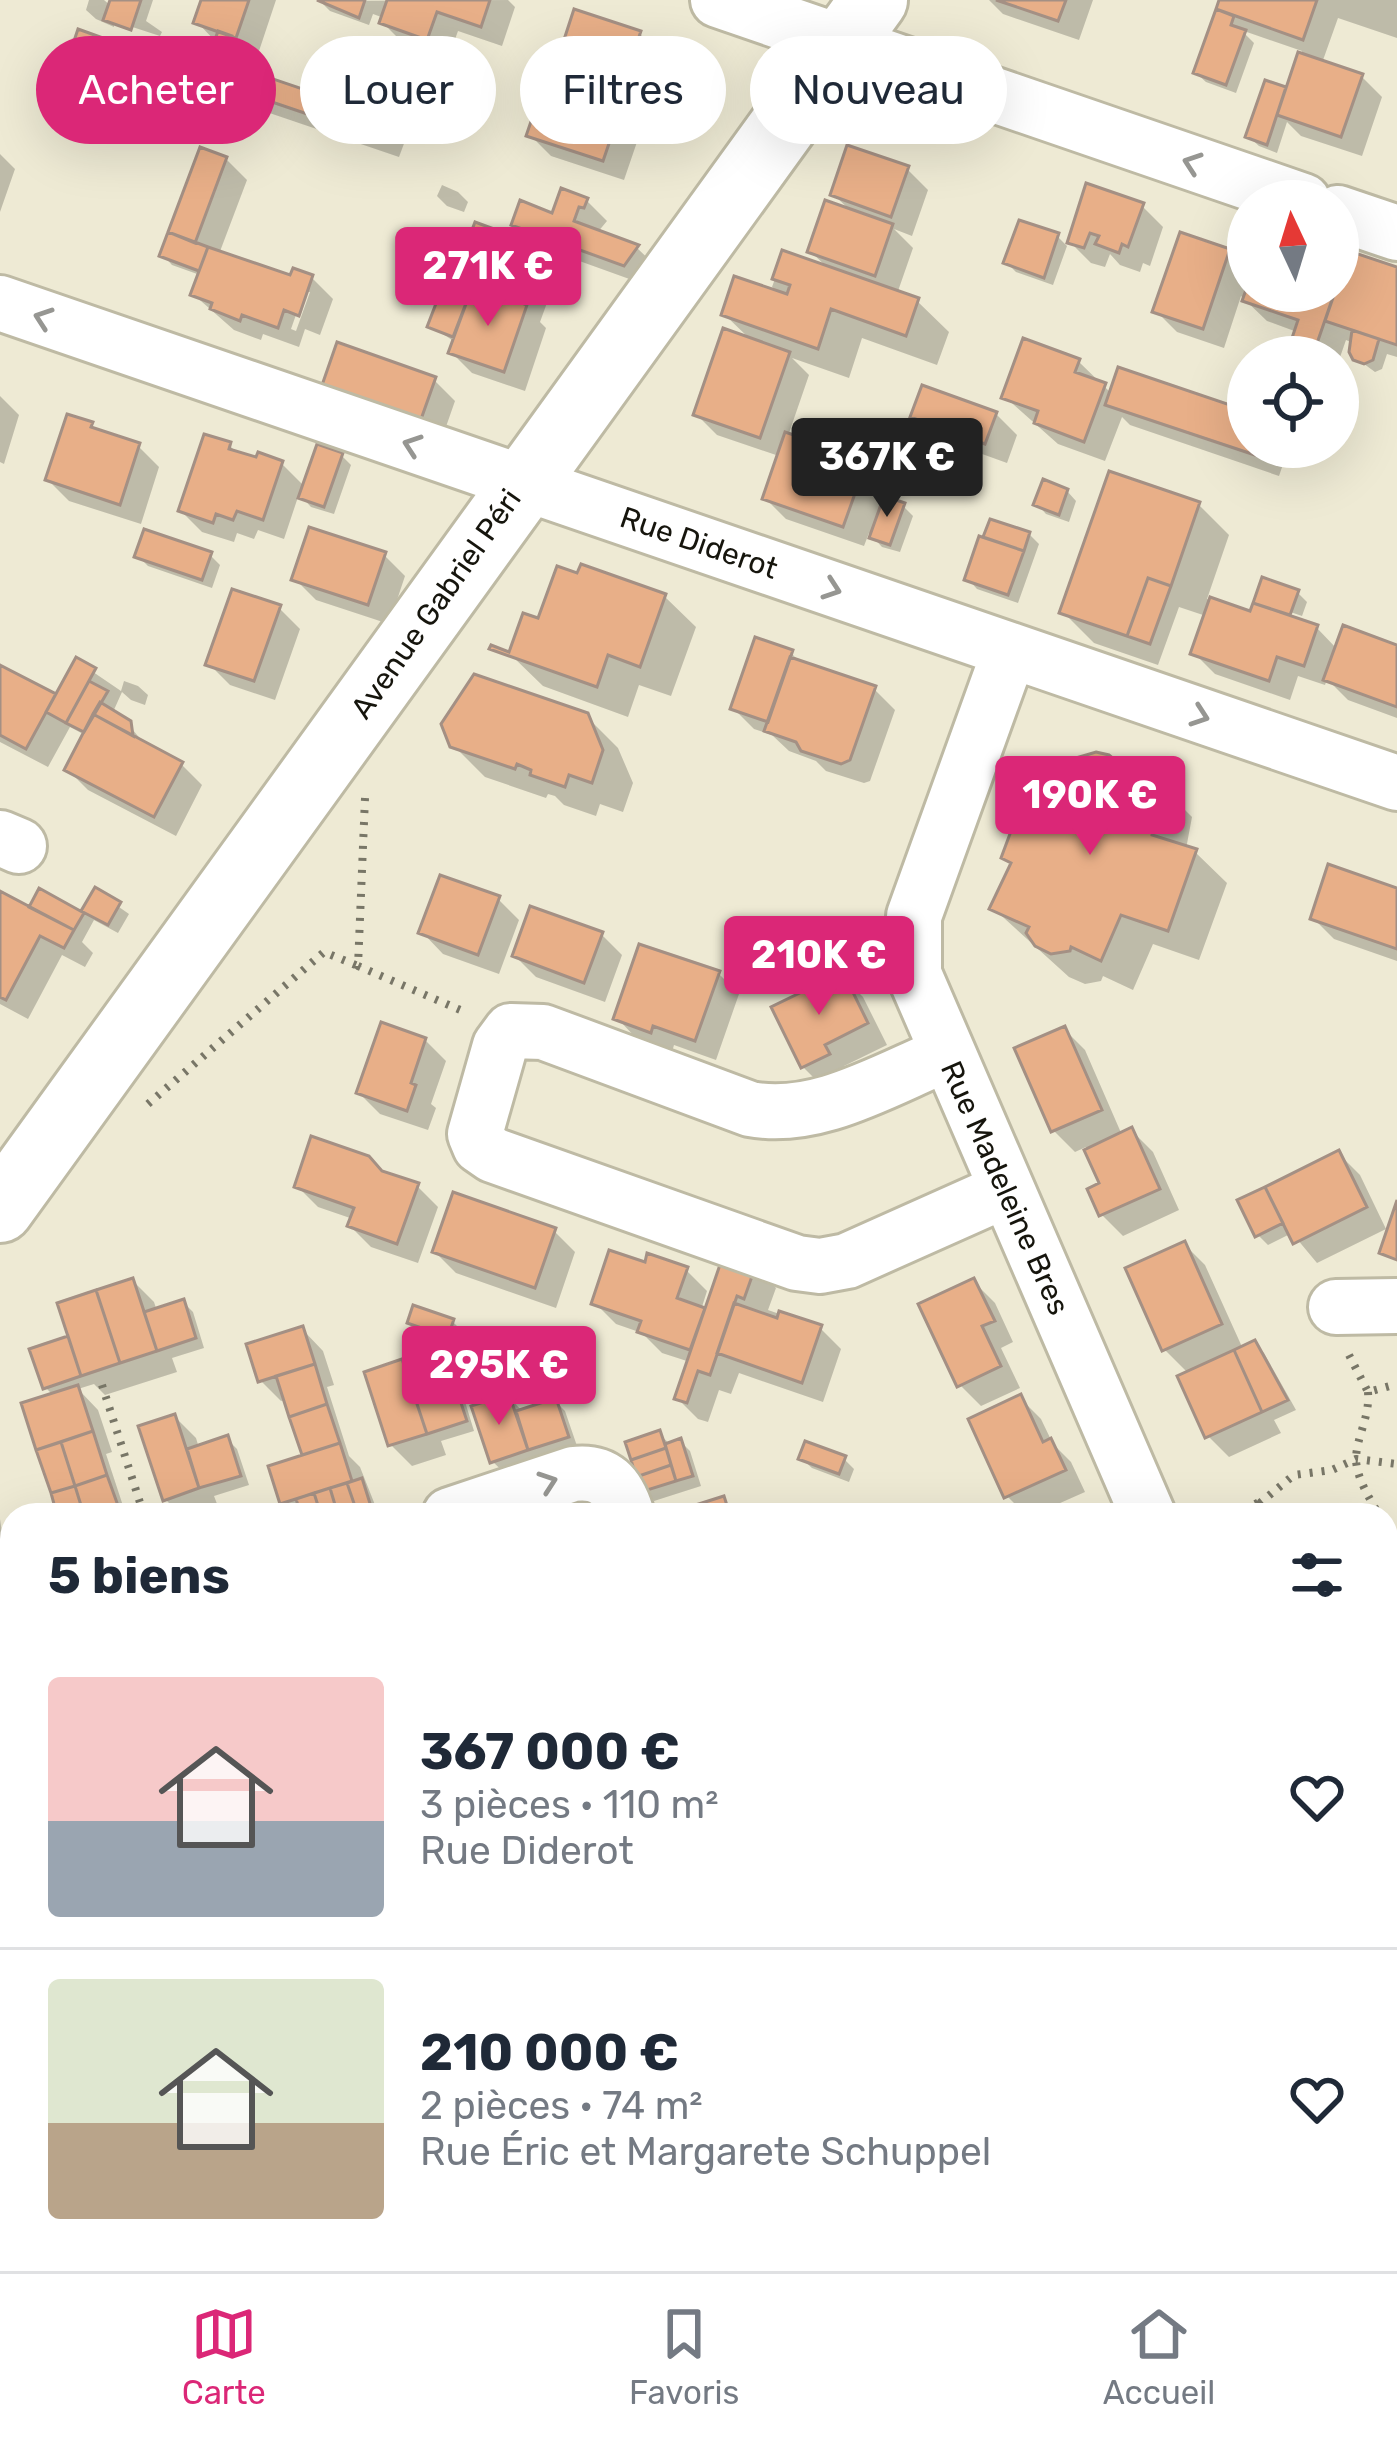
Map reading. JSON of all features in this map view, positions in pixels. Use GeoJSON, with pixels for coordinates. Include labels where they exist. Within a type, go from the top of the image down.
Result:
{"type":"FeatureCollection","features":[{"type":"Feature","properties":{"kind":"main road","name":"Avenue Gabriel Péri"},"geometry":{"type":"LineString","coordinates":[[0,1209],[859,22]]}},
{"type":"Feature","properties":{"kind":"street"},"geometry":{"type":"LineString","coordinates":[[718,0],[859,22],[1251,180]]}},
{"type":"Feature","properties":{"kind":"street"},"geometry":{"type":"LineString","coordinates":[[1359,220],[1397,233]]}},
{"type":"Feature","properties":{"kind":"street","name":"Rue Diderot"},"geometry":{"type":"LineString","coordinates":[[0,304],[1397,783]]}},
{"type":"Feature","properties":{"kind":"street","name":"Rue Madeleine Bres"},"geometry":{"type":"LineString","coordinates":[[1010,650],[914,916],[914,974],[1143,1503]]}},
{"type":"Feature","properties":{"kind":"street"},"geometry":{"type":"LineString","coordinates":[[947,1054],[806,1112],[776,1114],[750,1109],[543,1032],[511,1031],[500,1046],[475,1134],[480,1146],[493,1155],[797,1263],[847,1262],[1006,1190]]}},
{"type":"Feature","properties":{"kind":"street"},"geometry":{"type":"LineString","coordinates":[[1336,1307],[1397,1306]]}},
{"type":"Feature","properties":{"kind":"street"},"geometry":{"type":"LineString","coordinates":[[486,1503],[591,1472],[608,1480],[623,1503]]}},
{"type":"Feature","properties":{"kind":"path"},"geometry":{"type":"LineString","coordinates":[[325,760],[365,780],[358,966]]}},
{"type":"Feature","properties":{"kind":"path"},"geometry":{"type":"LineString","coordinates":[[133,1118],[324,952],[511,1031]]}},
{"type":"Feature","properties":{"kind":"path"},"geometry":{"type":"LineString","coordinates":[[102,1385],[140,1503]]}},
{"type":"Feature","properties":{"kind":"path"},"geometry":{"type":"LineString","coordinates":[[1368,1392],[1370,1412],[1356,1459],[1373,1503]]}},
{"type":"Feature","properties":{"kind":"path"},"geometry":{"type":"LineString","coordinates":[[1261,1502],[1294,1475],[1332,1470],[1356,1459],[1397,1464]]}},
{"type":"Feature","properties":{"kind":"building"},"geometry":{"type":"Polygon","coordinates":[[[110,0],[141,0],[131,30],[103,20],[110,0]]]}},
{"type":"Feature","properties":{"kind":"building"},"geometry":{"type":"Polygon","coordinates":[[[201,0],[249,0],[237,36],[193,23],[201,0]]]}},
{"type":"Feature","properties":{"kind":"building"},"geometry":{"type":"Polygon","coordinates":[[[317,0],[365,0],[359,18],[317,0]]]}},
{"type":"Feature","properties":{"kind":"building"},"geometry":{"type":"Polygon","coordinates":[[[387,0],[490,0],[481,27],[437,12],[428,36],[379,23],[387,0]]]}},
{"type":"Feature","properties":{"kind":"building"},"geometry":{"type":"Polygon","coordinates":[[[996,0],[1066,0],[1058,21],[996,0]]]}},
{"type":"Feature","properties":{"kind":"building"},"geometry":{"type":"Polygon","coordinates":[[[1219,0],[1317,0],[1303,40],[1216,9],[1219,0]]]}},
{"type":"Feature","properties":{"kind":"building"},"geometry":{"type":"Polygon","coordinates":[[[574,9],[641,31],[639,36],[565,36],[574,9]]]}},
{"type":"Feature","properties":{"kind":"building"},"geometry":{"type":"Polygon","coordinates":[[[1216,9],[1234,16],[1231,25],[1246,30],[1226,85],[1193,73],[1216,9]]]}},
{"type":"Feature","properties":{"kind":"building"},"geometry":{"type":"Polygon","coordinates":[[[1298,52],[1363,74],[1341,137],[1277,115],[1298,52]]]}},
{"type":"Feature","properties":{"kind":"building"},"geometry":{"type":"Polygon","coordinates":[[[276,80],[300,88],[300,112],[276,103],[276,80]]]}},
{"type":"Feature","properties":{"kind":"building"},"geometry":{"type":"Polygon","coordinates":[[[1265,80],[1286,87],[1267,145],[1245,137],[1265,80]]]}},
{"type":"Feature","properties":{"kind":"building"},"geometry":{"type":"Polygon","coordinates":[[[551,144],[609,144],[603,161],[551,144]]]}},
{"type":"Feature","properties":{"kind":"building"},"geometry":{"type":"Polygon","coordinates":[[[847,145],[909,166],[891,217],[830,195],[847,145]]]}},
{"type":"Feature","properties":{"kind":"building"},"geometry":{"type":"Polygon","coordinates":[[[200,147],[227,157],[195,243],[168,232],[200,147]]]}},
{"type":"Feature","properties":{"kind":"building"},"geometry":{"type":"Polygon","coordinates":[[[1086,183],[1144,203],[1128,247],[1122,244],[1119,253],[1095,244],[1099,236],[1090,233],[1084,248],[1067,243],[1086,183]]]}},
{"type":"Feature","properties":{"kind":"building"},"geometry":{"type":"Polygon","coordinates":[[[561,188],[588,198],[574,221],[639,245],[624,266],[511,225],[520,200],[552,213],[561,188]]]}},
{"type":"Feature","properties":{"kind":"building"},"geometry":{"type":"Polygon","coordinates":[[[825,200],[893,224],[875,276],[807,252],[825,200]]]}},
{"type":"Feature","properties":{"kind":"building"},"geometry":{"type":"Polygon","coordinates":[[[1019,220],[1059,233],[1044,278],[1003,263],[1019,220]]]}},
{"type":"Feature","properties":{"kind":"building"},"geometry":{"type":"Polygon","coordinates":[[[475,222],[540,246],[519,302],[454,278],[475,222]]]}},
{"type":"Feature","properties":{"kind":"building"},"geometry":{"type":"Polygon","coordinates":[[[168,232],[208,247],[199,271],[159,256],[168,232]]]}},
{"type":"Feature","properties":{"kind":"building"},"geometry":{"type":"Polygon","coordinates":[[[1180,232],[1227,248],[1203,329],[1152,312],[1180,232]]]}},
{"type":"Feature","properties":{"kind":"building"},"geometry":{"type":"Polygon","coordinates":[[[208,247],[290,275],[293,268],[313,275],[299,316],[284,310],[278,328],[242,315],[240,321],[190,295],[208,247]]]}},
{"type":"Feature","properties":{"kind":"building"},"geometry":{"type":"Polygon","coordinates":[[[782,250],[919,298],[906,336],[831,309],[818,349],[721,315],[734,276],[787,294],[790,285],[772,279],[782,250]]]}},
{"type":"Feature","properties":{"kind":"building"},"geometry":{"type":"Polygon","coordinates":[[[427,252],[455,263],[450,277],[422,266],[427,252]]]}},
{"type":"Feature","properties":{"kind":"building"},"geometry":{"type":"Polygon","coordinates":[[[1359,254],[1397,267],[1397,345],[1325,321],[1328,312],[1359,312],[1359,254]]]}},
{"type":"Feature","properties":{"kind":"building"},"geometry":{"type":"Polygon","coordinates":[[[447,275],[473,285],[453,337],[427,327],[447,275]]]}},
{"type":"Feature","properties":{"kind":"building"},"geometry":{"type":"Polygon","coordinates":[[[473,285],[527,305],[504,372],[448,353],[473,285]]]}},
{"type":"Feature","properties":{"kind":"building"},"geometry":{"type":"Polygon","coordinates":[[[1274,312],[1328,312],[1320,336],[1293,336],[1298,320],[1274,312]]]}},
{"type":"Feature","properties":{"kind":"building"},"geometry":{"type":"Polygon","coordinates":[[[723,328],[790,352],[760,438],[693,415],[723,328]]]}},
{"type":"Feature","properties":{"kind":"building"},"geometry":{"type":"Polygon","coordinates":[[[1352,330],[1379,339],[1373,360],[1359,362],[1359,336],[1351,336],[1352,330]]]}},
{"type":"Feature","properties":{"kind":"building"},"geometry":{"type":"Polygon","coordinates":[[[1023,338],[1080,359],[1075,372],[1106,383],[1084,442],[1034,423],[1038,411],[1001,398],[1023,338]]]}},
{"type":"Feature","properties":{"kind":"building"},"geometry":{"type":"Polygon","coordinates":[[[337,342],[436,377],[420,422],[321,388],[337,342]]]}},
{"type":"Feature","properties":{"kind":"building"},"geometry":{"type":"Polygon","coordinates":[[[1118,367],[1227,404],[1227,446],[1105,405],[1118,367]]]}},
{"type":"Feature","properties":{"kind":"building"},"geometry":{"type":"Polygon","coordinates":[[[922,385],[997,412],[985,444],[910,417],[922,385]]]}},
{"type":"Feature","properties":{"kind":"building"},"geometry":{"type":"Polygon","coordinates":[[[67,414],[140,443],[120,505],[45,480],[67,414]]]}},
{"type":"Feature","properties":{"kind":"building"},"geometry":{"type":"Polygon","coordinates":[[[785,432],[867,460],[843,527],[762,499],[785,432]]]}},
{"type":"Feature","properties":{"kind":"building"},"geometry":{"type":"Polygon","coordinates":[[[204,434],[231,442],[229,449],[283,461],[263,520],[237,511],[233,520],[216,514],[213,523],[178,511],[204,434]]]}},
{"type":"Feature","properties":{"kind":"building"},"geometry":{"type":"Polygon","coordinates":[[[317,444],[343,453],[324,507],[298,498],[317,444]]]}},
{"type":"Feature","properties":{"kind":"building"},"geometry":{"type":"Polygon","coordinates":[[[1109,471],[1200,502],[1171,586],[1148,578],[1127,636],[1059,613],[1109,471]]]}},
{"type":"Feature","properties":{"kind":"building"},"geometry":{"type":"Polygon","coordinates":[[[1043,479],[1068,489],[1059,515],[1033,505],[1043,479]]]}},
{"type":"Feature","properties":{"kind":"building"},"geometry":{"type":"Polygon","coordinates":[[[884,496],[905,503],[890,545],[869,538],[884,496]]]}},
{"type":"Feature","properties":{"kind":"building"},"geometry":{"type":"Polygon","coordinates":[[[990,519],[1030,532],[1024,551],[983,537],[990,519]]]}},
{"type":"Feature","properties":{"kind":"building"},"geometry":{"type":"Polygon","coordinates":[[[309,527],[386,552],[368,605],[291,580],[309,527]]]}},
{"type":"Feature","properties":{"kind":"building"},"geometry":{"type":"Polygon","coordinates":[[[144,529],[212,552],[202,580],[134,557],[144,529]]]}},
{"type":"Feature","properties":{"kind":"building"},"geometry":{"type":"Polygon","coordinates":[[[979,536],[1024,551],[1008,595],[964,580],[979,536]]]}},
{"type":"Feature","properties":{"kind":"building"},"geometry":{"type":"Polygon","coordinates":[[[581,564],[666,594],[640,667],[608,655],[597,687],[489,649],[491,645],[509,652],[523,613],[538,618],[557,566],[577,573],[581,564]]]}},
{"type":"Feature","properties":{"kind":"building"},"geometry":{"type":"Polygon","coordinates":[[[1262,577],[1299,590],[1290,615],[1253,603],[1262,577]]]}},
{"type":"Feature","properties":{"kind":"building"},"geometry":{"type":"Polygon","coordinates":[[[1148,578],[1171,586],[1150,644],[1127,636],[1148,578]]]}},
{"type":"Feature","properties":{"kind":"building"},"geometry":{"type":"Polygon","coordinates":[[[232,589],[281,605],[254,681],[205,665],[232,589]]]}},
{"type":"Feature","properties":{"kind":"building"},"geometry":{"type":"Polygon","coordinates":[[[1210,597],[1250,611],[1253,603],[1318,625],[1304,666],[1277,657],[1269,681],[1190,654],[1210,597]]]}},
{"type":"Feature","properties":{"kind":"building"},"geometry":{"type":"Polygon","coordinates":[[[1343,625],[1397,645],[1397,707],[1323,680],[1343,625]]]}},
{"type":"Feature","properties":{"kind":"building"},"geometry":{"type":"Polygon","coordinates":[[[755,637],[793,650],[768,722],[730,709],[755,637]]]}},
{"type":"Feature","properties":{"kind":"building"},"geometry":{"type":"Polygon","coordinates":[[[76,657],[96,668],[66,723],[46,712],[76,657]]]}},
{"type":"Feature","properties":{"kind":"building"},"geometry":{"type":"Polygon","coordinates":[[[790,657],[876,686],[850,760],[841,764],[801,751],[796,742],[764,731],[790,657]]]}},
{"type":"Feature","properties":{"kind":"building"},"geometry":{"type":"Polygon","coordinates":[[[0,665],[56,694],[26,749],[0,735],[0,665]]]}},
{"type":"Feature","properties":{"kind":"building"},"geometry":{"type":"Polygon","coordinates":[[[474,674],[588,713],[603,750],[592,783],[569,775],[565,787],[530,775],[531,770],[517,764],[515,769],[450,747],[441,724],[474,674]]]}},
{"type":"Feature","properties":{"kind":"building"},"geometry":{"type":"Polygon","coordinates":[[[89,681],[108,691],[84,732],[66,723],[89,681]]]}},
{"type":"Feature","properties":{"kind":"building"},"geometry":{"type":"Polygon","coordinates":[[[100,702],[131,721],[133,736],[93,714],[100,702]]]}},
{"type":"Feature","properties":{"kind":"building"},"geometry":{"type":"Polygon","coordinates":[[[93,714],[183,762],[154,817],[64,770],[93,714]]]}},
{"type":"Feature","properties":{"kind":"building"},"geometry":{"type":"Polygon","coordinates":[[[1096,752],[1109,755],[1124,768],[1122,775],[1162,783],[1152,835],[1197,849],[1168,931],[1121,915],[1101,961],[1071,947],[1051,954],[1035,946],[1026,933],[1029,927],[989,909],[1011,863],[1001,858],[1020,807],[1028,810],[1040,760],[1075,767],[1076,758],[1096,752]]]}},
{"type":"Feature","properties":{"kind":"building"},"geometry":{"type":"Polygon","coordinates":[[[1328,864],[1397,888],[1397,949],[1310,919],[1328,864]]]}},
{"type":"Feature","properties":{"kind":"building"},"geometry":{"type":"Polygon","coordinates":[[[440,875],[500,896],[478,955],[418,933],[440,875]]]}},
{"type":"Feature","properties":{"kind":"building"},"geometry":{"type":"Polygon","coordinates":[[[95,887],[121,902],[108,925],[81,911],[95,887]]]}},
{"type":"Feature","properties":{"kind":"building"},"geometry":{"type":"Polygon","coordinates":[[[39,888],[84,913],[74,930],[29,907],[39,888]]]}},
{"type":"Feature","properties":{"kind":"building"},"geometry":{"type":"Polygon","coordinates":[[[0,891],[74,930],[64,948],[40,936],[6,1000],[0,997],[0,891]]]}},
{"type":"Feature","properties":{"kind":"building"},"geometry":{"type":"Polygon","coordinates":[[[530,906],[603,932],[584,983],[512,956],[530,906]]]}},
{"type":"Feature","properties":{"kind":"building"},"geometry":{"type":"Polygon","coordinates":[[[639,944],[720,971],[695,1041],[653,1026],[651,1033],[613,1019],[639,944]]]}},
{"type":"Feature","properties":{"kind":"building"},"geometry":{"type":"Polygon","coordinates":[[[843,972],[868,1023],[825,1045],[830,1054],[801,1068],[771,1007],[843,972]]]}},
{"type":"Feature","properties":{"kind":"building"},"geometry":{"type":"Polygon","coordinates":[[[381,1022],[426,1038],[407,1111],[356,1093],[381,1022]]]}},
{"type":"Feature","properties":{"kind":"building"},"geometry":{"type":"Polygon","coordinates":[[[1065,1026],[1102,1110],[1051,1132],[1014,1048],[1065,1026]]]}},
{"type":"Feature","properties":{"kind":"building"},"geometry":{"type":"Polygon","coordinates":[[[1132,1127],[1160,1189],[1099,1216],[1087,1189],[1099,1183],[1084,1150],[1132,1127]]]}},
{"type":"Feature","properties":{"kind":"building"},"geometry":{"type":"Polygon","coordinates":[[[311,1136],[369,1156],[382,1171],[419,1183],[397,1244],[347,1226],[354,1208],[294,1187],[311,1136]]]}},
{"type":"Feature","properties":{"kind":"building"},"geometry":{"type":"Polygon","coordinates":[[[1339,1150],[1367,1207],[1293,1244],[1265,1187],[1339,1150]]]}},
{"type":"Feature","properties":{"kind":"building"},"geometry":{"type":"Polygon","coordinates":[[[1265,1187],[1283,1223],[1255,1237],[1237,1200],[1265,1187]]]}},
{"type":"Feature","properties":{"kind":"building"},"geometry":{"type":"Polygon","coordinates":[[[453,1192],[556,1228],[535,1288],[432,1252],[453,1192]]]}},
{"type":"Feature","properties":{"kind":"building"},"geometry":{"type":"Polygon","coordinates":[[[1397,1200],[1397,1260],[1379,1253],[1397,1200]]]}},
{"type":"Feature","properties":{"kind":"building"},"geometry":{"type":"Polygon","coordinates":[[[1185,1241],[1222,1324],[1162,1351],[1125,1268],[1185,1241]]]}},
{"type":"Feature","properties":{"kind":"building"},"geometry":{"type":"Polygon","coordinates":[[[609,1250],[645,1262],[647,1253],[688,1267],[677,1298],[705,1308],[690,1350],[637,1332],[641,1321],[591,1304],[609,1250]]]}},
{"type":"Feature","properties":{"kind":"building"},"geometry":{"type":"Polygon","coordinates":[[[724,1253],[756,1265],[744,1299],[737,1296],[710,1375],[698,1371],[687,1403],[674,1399],[724,1253]]]}},
{"type":"Feature","properties":{"kind":"building"},"geometry":{"type":"Polygon","coordinates":[[[133,1278],[157,1351],[120,1363],[96,1290],[133,1278]]]}},
{"type":"Feature","properties":{"kind":"building"},"geometry":{"type":"Polygon","coordinates":[[[974,1278],[995,1321],[982,1326],[1001,1366],[957,1387],[918,1304],[974,1278]]]}},
{"type":"Feature","properties":{"kind":"building"},"geometry":{"type":"Polygon","coordinates":[[[96,1290],[120,1363],[81,1376],[57,1303],[96,1290]]]}},
{"type":"Feature","properties":{"kind":"building"},"geometry":{"type":"Polygon","coordinates":[[[184,1299],[196,1338],[157,1351],[144,1312],[184,1299]]]}},
{"type":"Feature","properties":{"kind":"building"},"geometry":{"type":"Polygon","coordinates":[[[734,1303],[777,1318],[779,1311],[822,1325],[802,1383],[717,1353],[734,1303]]]}},
{"type":"Feature","properties":{"kind":"building"},"geometry":{"type":"Polygon","coordinates":[[[413,1305],[454,1319],[448,1337],[407,1323],[413,1305]]]}},
{"type":"Feature","properties":{"kind":"building"},"geometry":{"type":"Polygon","coordinates":[[[303,1326],[315,1364],[258,1382],[246,1344],[303,1326]]]}},
{"type":"Feature","properties":{"kind":"building"},"geometry":{"type":"Polygon","coordinates":[[[68,1336],[81,1376],[43,1389],[29,1349],[68,1336]]]}},
{"type":"Feature","properties":{"kind":"building"},"geometry":{"type":"Polygon","coordinates":[[[1255,1340],[1288,1400],[1262,1412],[1234,1350],[1255,1340]]]}},
{"type":"Feature","properties":{"kind":"building"},"geometry":{"type":"Polygon","coordinates":[[[1234,1350],[1262,1412],[1205,1438],[1177,1376],[1234,1350]]]}},
{"type":"Feature","properties":{"kind":"building"},"geometry":{"type":"Polygon","coordinates":[[[402,1359],[427,1434],[388,1446],[364,1372],[402,1359]]]}},
{"type":"Feature","properties":{"kind":"building"},"geometry":{"type":"Polygon","coordinates":[[[315,1364],[327,1404],[289,1417],[276,1376],[315,1364]]]}},
{"type":"Feature","properties":{"kind":"building"},"geometry":{"type":"Polygon","coordinates":[[[454,1382],[467,1421],[427,1434],[414,1395],[454,1382]]]}},
{"type":"Feature","properties":{"kind":"building"},"geometry":{"type":"Polygon","coordinates":[[[78,1385],[93,1431],[36,1450],[21,1403],[78,1385]]]}},
{"type":"Feature","properties":{"kind":"building"},"geometry":{"type":"Polygon","coordinates":[[[509,1394],[528,1450],[490,1463],[471,1406],[509,1394]]]}},
{"type":"Feature","properties":{"kind":"building"},"geometry":{"type":"Polygon","coordinates":[[[1021,1394],[1043,1442],[1051,1438],[1066,1470],[1004,1498],[968,1419],[1021,1394]]]}},
{"type":"Feature","properties":{"kind":"building"},"geometry":{"type":"Polygon","coordinates":[[[556,1398],[569,1437],[528,1450],[516,1411],[556,1398]]]}},
{"type":"Feature","properties":{"kind":"building"},"geometry":{"type":"Polygon","coordinates":[[[327,1404],[340,1443],[302,1455],[289,1417],[327,1404]]]}},
{"type":"Feature","properties":{"kind":"building"},"geometry":{"type":"Polygon","coordinates":[[[175,1414],[199,1488],[163,1501],[138,1426],[175,1414]]]}},
{"type":"Feature","properties":{"kind":"building"},"geometry":{"type":"Polygon","coordinates":[[[660,1430],[666,1448],[631,1460],[625,1442],[660,1430]]]}},
{"type":"Feature","properties":{"kind":"building"},"geometry":{"type":"Polygon","coordinates":[[[93,1431],[107,1475],[75,1486],[61,1442],[93,1431]]]}},
{"type":"Feature","properties":{"kind":"building"},"geometry":{"type":"Polygon","coordinates":[[[228,1435],[241,1476],[199,1488],[187,1449],[228,1435]]]}},
{"type":"Feature","properties":{"kind":"building"},"geometry":{"type":"Polygon","coordinates":[[[681,1438],[693,1476],[676,1481],[665,1444],[681,1438]]]}},
{"type":"Feature","properties":{"kind":"building"},"geometry":{"type":"Polygon","coordinates":[[[805,1441],[846,1456],[839,1474],[798,1459],[805,1441]]]}},
{"type":"Feature","properties":{"kind":"building"},"geometry":{"type":"Polygon","coordinates":[[[61,1442],[75,1486],[51,1493],[36,1450],[61,1442]]]}},
{"type":"Feature","properties":{"kind":"building"},"geometry":{"type":"Polygon","coordinates":[[[340,1443],[352,1481],[280,1503],[268,1466],[340,1443]]]}},
{"type":"Feature","properties":{"kind":"building"},"geometry":{"type":"Polygon","coordinates":[[[666,1448],[671,1465],[636,1477],[631,1460],[666,1448]]]}},
{"type":"Feature","properties":{"kind":"building"},"geometry":{"type":"Polygon","coordinates":[[[671,1465],[676,1481],[641,1492],[636,1477],[671,1465]]]}},
{"type":"Feature","properties":{"kind":"building"},"geometry":{"type":"Polygon","coordinates":[[[107,1475],[117,1503],[80,1503],[75,1486],[107,1475]]]}},
{"type":"Feature","properties":{"kind":"building"},"geometry":{"type":"Polygon","coordinates":[[[362,1478],[370,1503],[354,1503],[347,1483],[362,1478]]]}},
{"type":"Feature","properties":{"kind":"building"},"geometry":{"type":"Polygon","coordinates":[[[347,1483],[354,1503],[334,1503],[330,1488],[347,1483]]]}},
{"type":"Feature","properties":{"kind":"building"},"geometry":{"type":"Polygon","coordinates":[[[75,1486],[80,1503],[54,1503],[51,1493],[75,1486]]]}},
{"type":"Feature","properties":{"kind":"building"},"geometry":{"type":"Polygon","coordinates":[[[330,1488],[334,1503],[317,1503],[314,1493],[330,1488]]]}},
{"type":"Feature","properties":{"kind":"building"},"geometry":{"type":"Polygon","coordinates":[[[314,1493],[317,1503],[297,1503],[296,1499],[314,1493]]]}}]}
